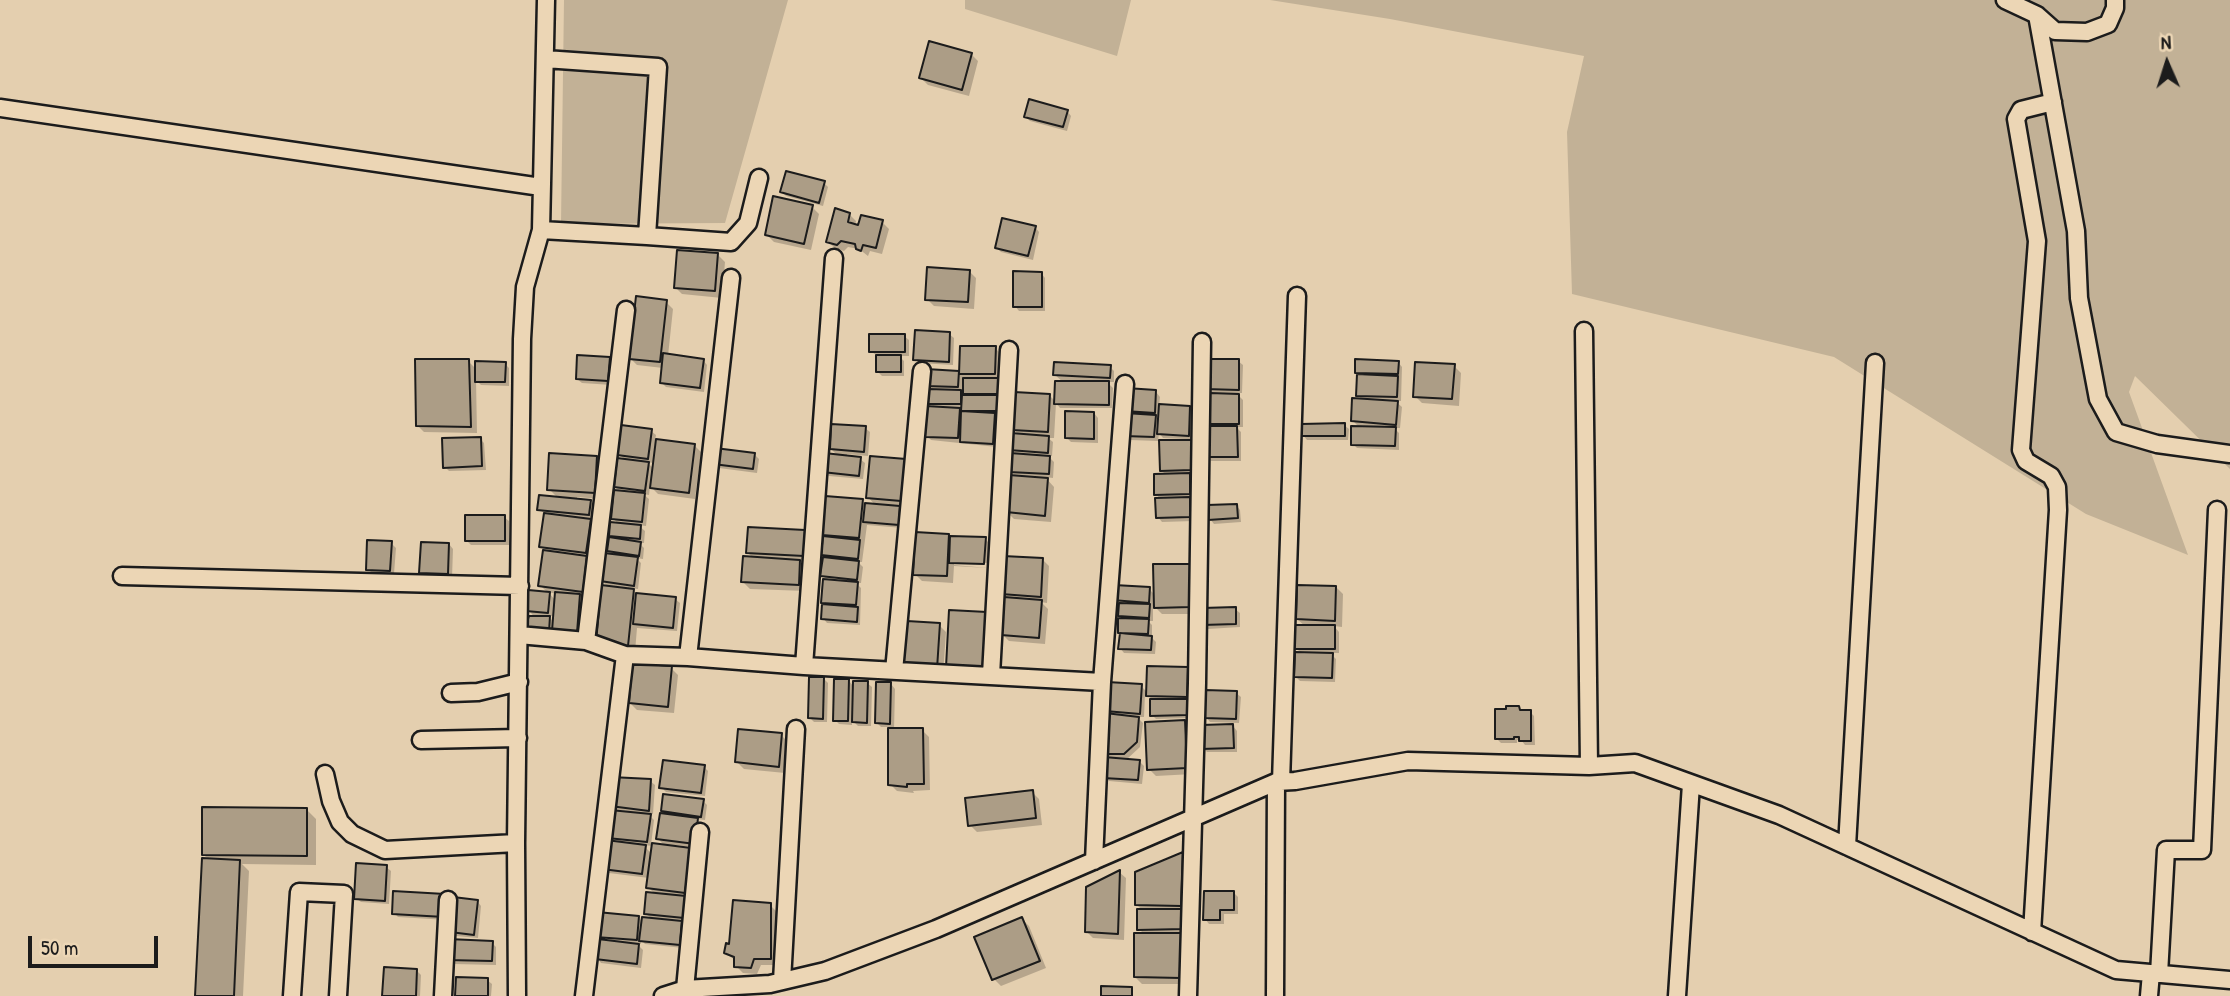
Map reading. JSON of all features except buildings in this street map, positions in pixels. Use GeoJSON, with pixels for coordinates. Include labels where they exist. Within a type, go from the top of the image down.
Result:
{"type":"FeatureCollection","features":[{"type":"Feature","properties":{"kind":"street"},"geometry":{"type":"LineString","coordinates":[[517,996],[516,843],[522,339],[525,287],[541,230],[546,0]]}},
{"type":"Feature","properties":{"kind":"street"},"geometry":{"type":"LineString","coordinates":[[2005,0],[2037,15],[2055,31],[2087,32],[2108,24],[2115,8],[2115,0]]}},
{"type":"Feature","properties":{"kind":"street"},"geometry":{"type":"LineString","coordinates":[[2037,15],[2076,231],[2080,298],[2098,399],[2116,432],[2157,444],[2230,454]]}},
{"type":"Feature","properties":{"kind":"street"},"geometry":{"type":"LineString","coordinates":[[545,58],[658,67],[647,236]]}},
{"type":"Feature","properties":{"kind":"street"},"geometry":{"type":"LineString","coordinates":[[2032,932],[2058,510],[2057,487],[2051,476],[2026,461],[2021,450],[2037,241],[2017,119],[2021,110],[2053,102]]}},
{"type":"Feature","properties":{"kind":"street"},"geometry":{"type":"LineString","coordinates":[[0,108],[541,187]]}},
{"type":"Feature","properties":{"kind":"street"},"geometry":{"type":"LineString","coordinates":[[541,230],[731,242],[748,223],[759,178]]}},
{"type":"Feature","properties":{"kind":"street"},"geometry":{"type":"LineString","coordinates":[[804,666],[834,258]]}},
{"type":"Feature","properties":{"kind":"street"},"geometry":{"type":"LineString","coordinates":[[688,657],[732,278]]}},
{"type":"Feature","properties":{"kind":"street"},"geometry":{"type":"LineString","coordinates":[[1275,996],[1278,782],[1297,296]]}},
{"type":"Feature","properties":{"kind":"street"},"geometry":{"type":"LineString","coordinates":[[586,641],[626,310]]}},
{"type":"Feature","properties":{"kind":"street"},"geometry":{"type":"LineString","coordinates":[[1584,331],[1589,766]]}},
{"type":"Feature","properties":{"kind":"street"},"geometry":{"type":"LineString","coordinates":[[1188,996],[1202,342]]}},
{"type":"Feature","properties":{"kind":"street"},"geometry":{"type":"LineString","coordinates":[[990,675],[1009,350]]}},
{"type":"Feature","properties":{"kind":"street"},"geometry":{"type":"LineString","coordinates":[[1847,846],[1875,363]]}},
{"type":"Feature","properties":{"kind":"street"},"geometry":{"type":"LineString","coordinates":[[894,671],[922,371]]}},
{"type":"Feature","properties":{"kind":"street"},"geometry":{"type":"LineString","coordinates":[[1094,861],[1102,682],[1125,384]]}},
{"type":"Feature","properties":{"kind":"street"},"geometry":{"type":"LineString","coordinates":[[2149,996],[2155,974],[2165,850],[2202,850],[2217,510]]}},
{"type":"Feature","properties":{"kind":"street"},"geometry":{"type":"LineString","coordinates":[[122,576],[520,586]]}},
{"type":"Feature","properties":{"kind":"street"},"geometry":{"type":"LineString","coordinates":[[519,635],[586,641],[625,655],[1102,682]]}},
{"type":"Feature","properties":{"kind":"street"},"geometry":{"type":"LineString","coordinates":[[583,996],[625,655]]}},
{"type":"Feature","properties":{"kind":"street"},"geometry":{"type":"LineString","coordinates":[[451,693],[478,692],[519,682]]}},
{"type":"Feature","properties":{"kind":"street"},"geometry":{"type":"LineString","coordinates":[[782,981],[796,729]]}},
{"type":"Feature","properties":{"kind":"street"},"geometry":{"type":"LineString","coordinates":[[421,740],[518,738]]}},
{"type":"Feature","properties":{"kind":"street"},"geometry":{"type":"LineString","coordinates":[[663,996],[685,989],[720,989],[782,981],[825,971],[936,929],[1278,782],[1408,761],[1589,766],[1634,763],[1779,815],[2116,971],[2230,979]]}},
{"type":"Feature","properties":{"kind":"street"},"geometry":{"type":"LineString","coordinates":[[325,774],[331,801],[340,822],[352,834],[385,850],[516,843]]}},
{"type":"Feature","properties":{"kind":"street"},"geometry":{"type":"LineString","coordinates":[[1677,996],[1691,783]]}},
{"type":"Feature","properties":{"kind":"street"},"geometry":{"type":"LineString","coordinates":[[685,989],[700,832]]}},
{"type":"Feature","properties":{"kind":"street"},"geometry":{"type":"LineString","coordinates":[[292,996],[299,892],[344,894],[338,996]]}},
{"type":"Feature","properties":{"kind":"street"},"geometry":{"type":"LineString","coordinates":[[443,996],[448,900]]}},
{"type":"Feature","properties":{"kind":"shaded area"},"geometry":{"type":"Polygon","coordinates":[[[564,0],[788,0],[725,223],[561,224],[564,0]]]}},
{"type":"Feature","properties":{"kind":"shaded area"},"geometry":{"type":"Polygon","coordinates":[[[965,0],[1131,0],[1117,56],[965,9],[965,0]]]}},
{"type":"Feature","properties":{"kind":"shaded area"},"geometry":{"type":"Polygon","coordinates":[[[1270,0],[2230,0],[2230,469],[2135,376],[2129,392],[2188,555],[2086,514],[1834,357],[1572,294],[1567,132],[1584,56],[1390,19],[1270,0]]]}}]}
